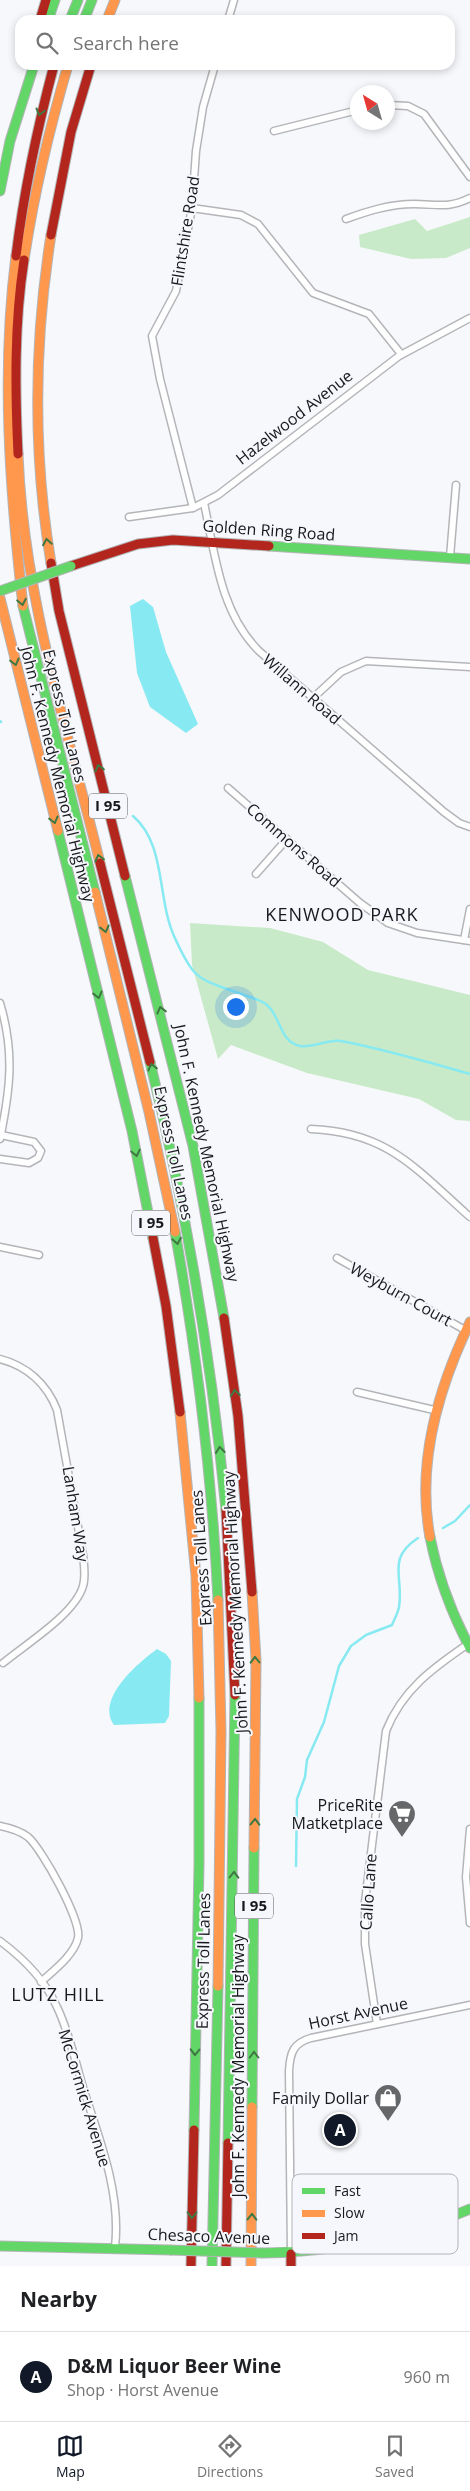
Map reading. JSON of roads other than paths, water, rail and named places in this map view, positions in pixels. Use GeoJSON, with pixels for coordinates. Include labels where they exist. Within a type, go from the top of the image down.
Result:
{"type":"FeatureCollection","features":[{"type":"Feature","properties":{"kind":"main road"},"geometry":{"type":"LineString","coordinates":[[42,15],[46,0]]}},
{"type":"Feature","properties":{"kind":"main road"},"geometry":{"type":"LineString","coordinates":[[50,15],[55,0]]}},
{"type":"Feature","properties":{"kind":"main road"},"geometry":{"type":"LineString","coordinates":[[72,15],[78,0]]}},
{"type":"Feature","properties":{"kind":"main road"},"geometry":{"type":"LineString","coordinates":[[86,15],[92,0]]}},
{"type":"Feature","properties":{"kind":"main road"},"geometry":{"type":"LineString","coordinates":[[110,15],[115,0]]}},
{"type":"Feature","properties":{"kind":"main road"},"geometry":{"type":"LineString","coordinates":[[0,191],[27,70]]}},
{"type":"Feature","properties":{"kind":"main road"},"geometry":{"type":"LineString","coordinates":[[10,141],[32,70]]}},
{"type":"Feature","properties":{"kind":"main road","name":"Express Toll Lanes"},"geometry":{"type":"LineString","coordinates":[[53,70],[23,183],[7,282],[2,383],[5,477],[13,554],[24,611],[137,1058],[162,1165],[187,1297],[205,1430],[217,1570],[222,1705],[212,2266]]}},
{"type":"Feature","properties":{"kind":"main road","name":"Express Toll Lanes"},"geometry":{"type":"LineString","coordinates":[[67,70],[41,163],[22,272],[15,360],[18,477],[25,543],[36,606],[154,1075],[175,1166],[199,1292],[217,1426],[229,1546],[235,1681],[226,2266]]}},
{"type":"Feature","properties":{"kind":"main road","name":"John F. Kennedy Memorial Highway"},"geometry":{"type":"LineString","coordinates":[[90,70],[64,161],[45,267],[37,374],[40,480],[45,531],[59,611],[193,1146],[215,1258],[235,1388],[248,1520],[256,1660],[251,2266]]}},
{"type":"Feature","properties":{"kind":"main road","name":"Golden Ring Road"},"geometry":{"type":"LineString","coordinates":[[0,592],[138,544],[173,540],[470,559]]}},
{"type":"Feature","properties":{"kind":"main road","name":"John F. Kennedy Memorial Highway"},"geometry":{"type":"LineString","coordinates":[[0,598],[132,1131],[162,1287],[180,1407],[196,1576],[199,1660],[199,1864],[191,2266]]}},
{"type":"Feature","properties":{"kind":"main road"},"geometry":{"type":"LineString","coordinates":[[468,1326],[451,1360],[434,1410],[426,1460],[428,1522],[435,1563],[443,1589],[469,1646]]}},
{"type":"Feature","properties":{"kind":"main road","name":"Chesaco Avenue"},"geometry":{"type":"LineString","coordinates":[[458,2214],[470,2209]]}},
{"type":"Feature","properties":{"kind":"main road","name":"Chesaco Avenue"},"geometry":{"type":"LineString","coordinates":[[0,2246],[115,2247],[291,2254]]}},
{"type":"Feature","properties":{"kind":"main road","name":"Horst Avenue"},"geometry":{"type":"LineString","coordinates":[[291,2254],[291,2266]]}},
{"type":"Feature","properties":{"kind":"street"},"geometry":{"type":"LineString","coordinates":[[230,15],[234,0]]}},
{"type":"Feature","properties":{"kind":"street","name":"Flintshire Road"},"geometry":{"type":"LineString","coordinates":[[193,508],[152,346],[154,330],[176,291],[192,208],[202,114],[214,70]]}},
{"type":"Feature","properties":{"kind":"street"},"geometry":{"type":"LineString","coordinates":[[395,105],[408,106],[424,114],[470,177]]}},
{"type":"Feature","properties":{"kind":"street"},"geometry":{"type":"LineString","coordinates":[[274,131],[350,112]]}},
{"type":"Feature","properties":{"kind":"street"},"geometry":{"type":"LineString","coordinates":[[346,219],[390,206],[414,204],[442,206],[457,204],[470,198]]}},
{"type":"Feature","properties":{"kind":"street"},"geometry":{"type":"LineString","coordinates":[[192,208],[241,215],[258,224],[313,292],[369,314],[401,354]]}},
{"type":"Feature","properties":{"kind":"street","name":"Hazelwood Avenue"},"geometry":{"type":"LineString","coordinates":[[129,517],[193,508],[218,495],[401,354],[470,318]]}},
{"type":"Feature","properties":{"kind":"street"},"geometry":{"type":"LineString","coordinates":[[450,557],[456,485]]}},
{"type":"Feature","properties":{"kind":"street","name":"Willann Road"},"geometry":{"type":"LineString","coordinates":[[204,503],[224,593],[239,627],[259,651],[444,812],[459,823],[470,827]]}},
{"type":"Feature","properties":{"kind":"street"},"geometry":{"type":"LineString","coordinates":[[314,697],[341,672],[366,661],[470,667]]}},
{"type":"Feature","properties":{"kind":"street","name":"Commons Road"},"geometry":{"type":"LineString","coordinates":[[228,788],[360,903],[388,923],[416,933],[467,940]]}},
{"type":"Feature","properties":{"kind":"street"},"geometry":{"type":"LineString","coordinates":[[256,874],[287,839]]}},
{"type":"Feature","properties":{"kind":"street"},"geometry":{"type":"LineString","coordinates":[[467,940],[470,910]]}},
{"type":"Feature","properties":{"kind":"street"},"geometry":{"type":"LineString","coordinates":[[0,1003],[9,1038],[11,1057],[10,1088],[0,1137],[34,1142],[41,1151],[38,1158],[29,1163],[0,1159]]}},
{"type":"Feature","properties":{"kind":"street"},"geometry":{"type":"LineString","coordinates":[[311,1129],[354,1134],[386,1146],[470,1217]]}},
{"type":"Feature","properties":{"kind":"street"},"geometry":{"type":"LineString","coordinates":[[0,1248],[39,1255]]}},
{"type":"Feature","properties":{"kind":"street","name":"Weyburn Court"},"geometry":{"type":"LineString","coordinates":[[337,1258],[468,1326]]}},
{"type":"Feature","properties":{"kind":"street","name":"Lanham Way"},"geometry":{"type":"LineString","coordinates":[[0,1359],[29,1371],[43,1386],[54,1403],[62,1432],[85,1577],[81,1591],[72,1605],[3,1663]]}},
{"type":"Feature","properties":{"kind":"street"},"geometry":{"type":"LineString","coordinates":[[357,1392],[434,1410]]}},
{"type":"Feature","properties":{"kind":"street","name":"Callo Lane"},"geometry":{"type":"LineString","coordinates":[[377,2024],[366,1952],[365,1902],[384,1738],[391,1718],[408,1691],[421,1678],[469,1646]]}},
{"type":"Feature","properties":{"kind":"street"},"geometry":{"type":"LineString","coordinates":[[0,1826],[20,1832],[33,1842],[72,1908],[78,1926],[78,1938],[74,1947],[42,1982]]}},
{"type":"Feature","properties":{"kind":"street"},"geometry":{"type":"LineString","coordinates":[[470,1829],[466,1877],[470,1923]]}},
{"type":"Feature","properties":{"kind":"street","name":"McCormick Avenue"},"geometry":{"type":"LineString","coordinates":[[0,1941],[17,1953],[42,1982],[57,2006],[95,2122],[111,2183],[117,2230],[115,2247]]}},
{"type":"Feature","properties":{"kind":"street","name":"Horst Avenue"},"geometry":{"type":"LineString","coordinates":[[291,2254],[290,2054],[295,2045],[303,2040],[470,2005]]}},
{"type":"Feature","properties":{"kind":"water"},"geometry":{"type":"Polygon","coordinates":[[[143,599],[153,607],[166,652],[198,724],[186,733],[150,707],[137,673],[130,606],[143,599]]]}},
{"type":"Feature","properties":{"kind":"water"},"geometry":{"type":"Polygon","coordinates":[[[157,1649],[166,1654],[171,1661],[169,1716],[165,1723],[114,1725],[110,1715],[110,1704],[114,1693],[130,1672],[157,1649]]]}},
{"type":"Feature","properties":{"kind":"waterway"},"geometry":{"type":"LineString","coordinates":[[133,816],[144,828],[151,841],[174,936],[187,963],[200,977],[266,1004],[276,1017],[288,1040],[293,1044],[310,1046],[331,1041],[341,1041],[470,1074]]}},
{"type":"Feature","properties":{"kind":"waterway"},"geometry":{"type":"LineString","coordinates":[[443,1528],[455,1521],[470,1505]]}},
{"type":"Feature","properties":{"kind":"waterway"},"geometry":{"type":"LineString","coordinates":[[296,1866],[297,1799],[305,1777],[307,1760],[324,1722],[339,1666],[351,1646],[366,1635],[392,1625],[399,1607],[399,1561],[402,1553],[418,1538]]}},
{"type":"Feature","properties":{"kind":"place","name":"PriceRite Matketplace"},"geometry":{"type":"Point","coordinates":[402,1838]}},
{"type":"Feature","properties":{"kind":"place","name":"Family Dollar"},"geometry":{"type":"Point","coordinates":[388,2122]}},
{"type":"Feature","properties":{"kind":"place","name":"D&M Liquor Beer Wine"},"geometry":{"type":"Point","coordinates":[340,2130]}},
{"type":"Feature","properties":{"kind":"district","name":"KENWOOD PARK"},"geometry":{"type":"Point","coordinates":[342,915]}},
{"type":"Feature","properties":{"kind":"district","name":"LUTZ HILL"},"geometry":{"type":"Point","coordinates":[58,1995]}}]}
